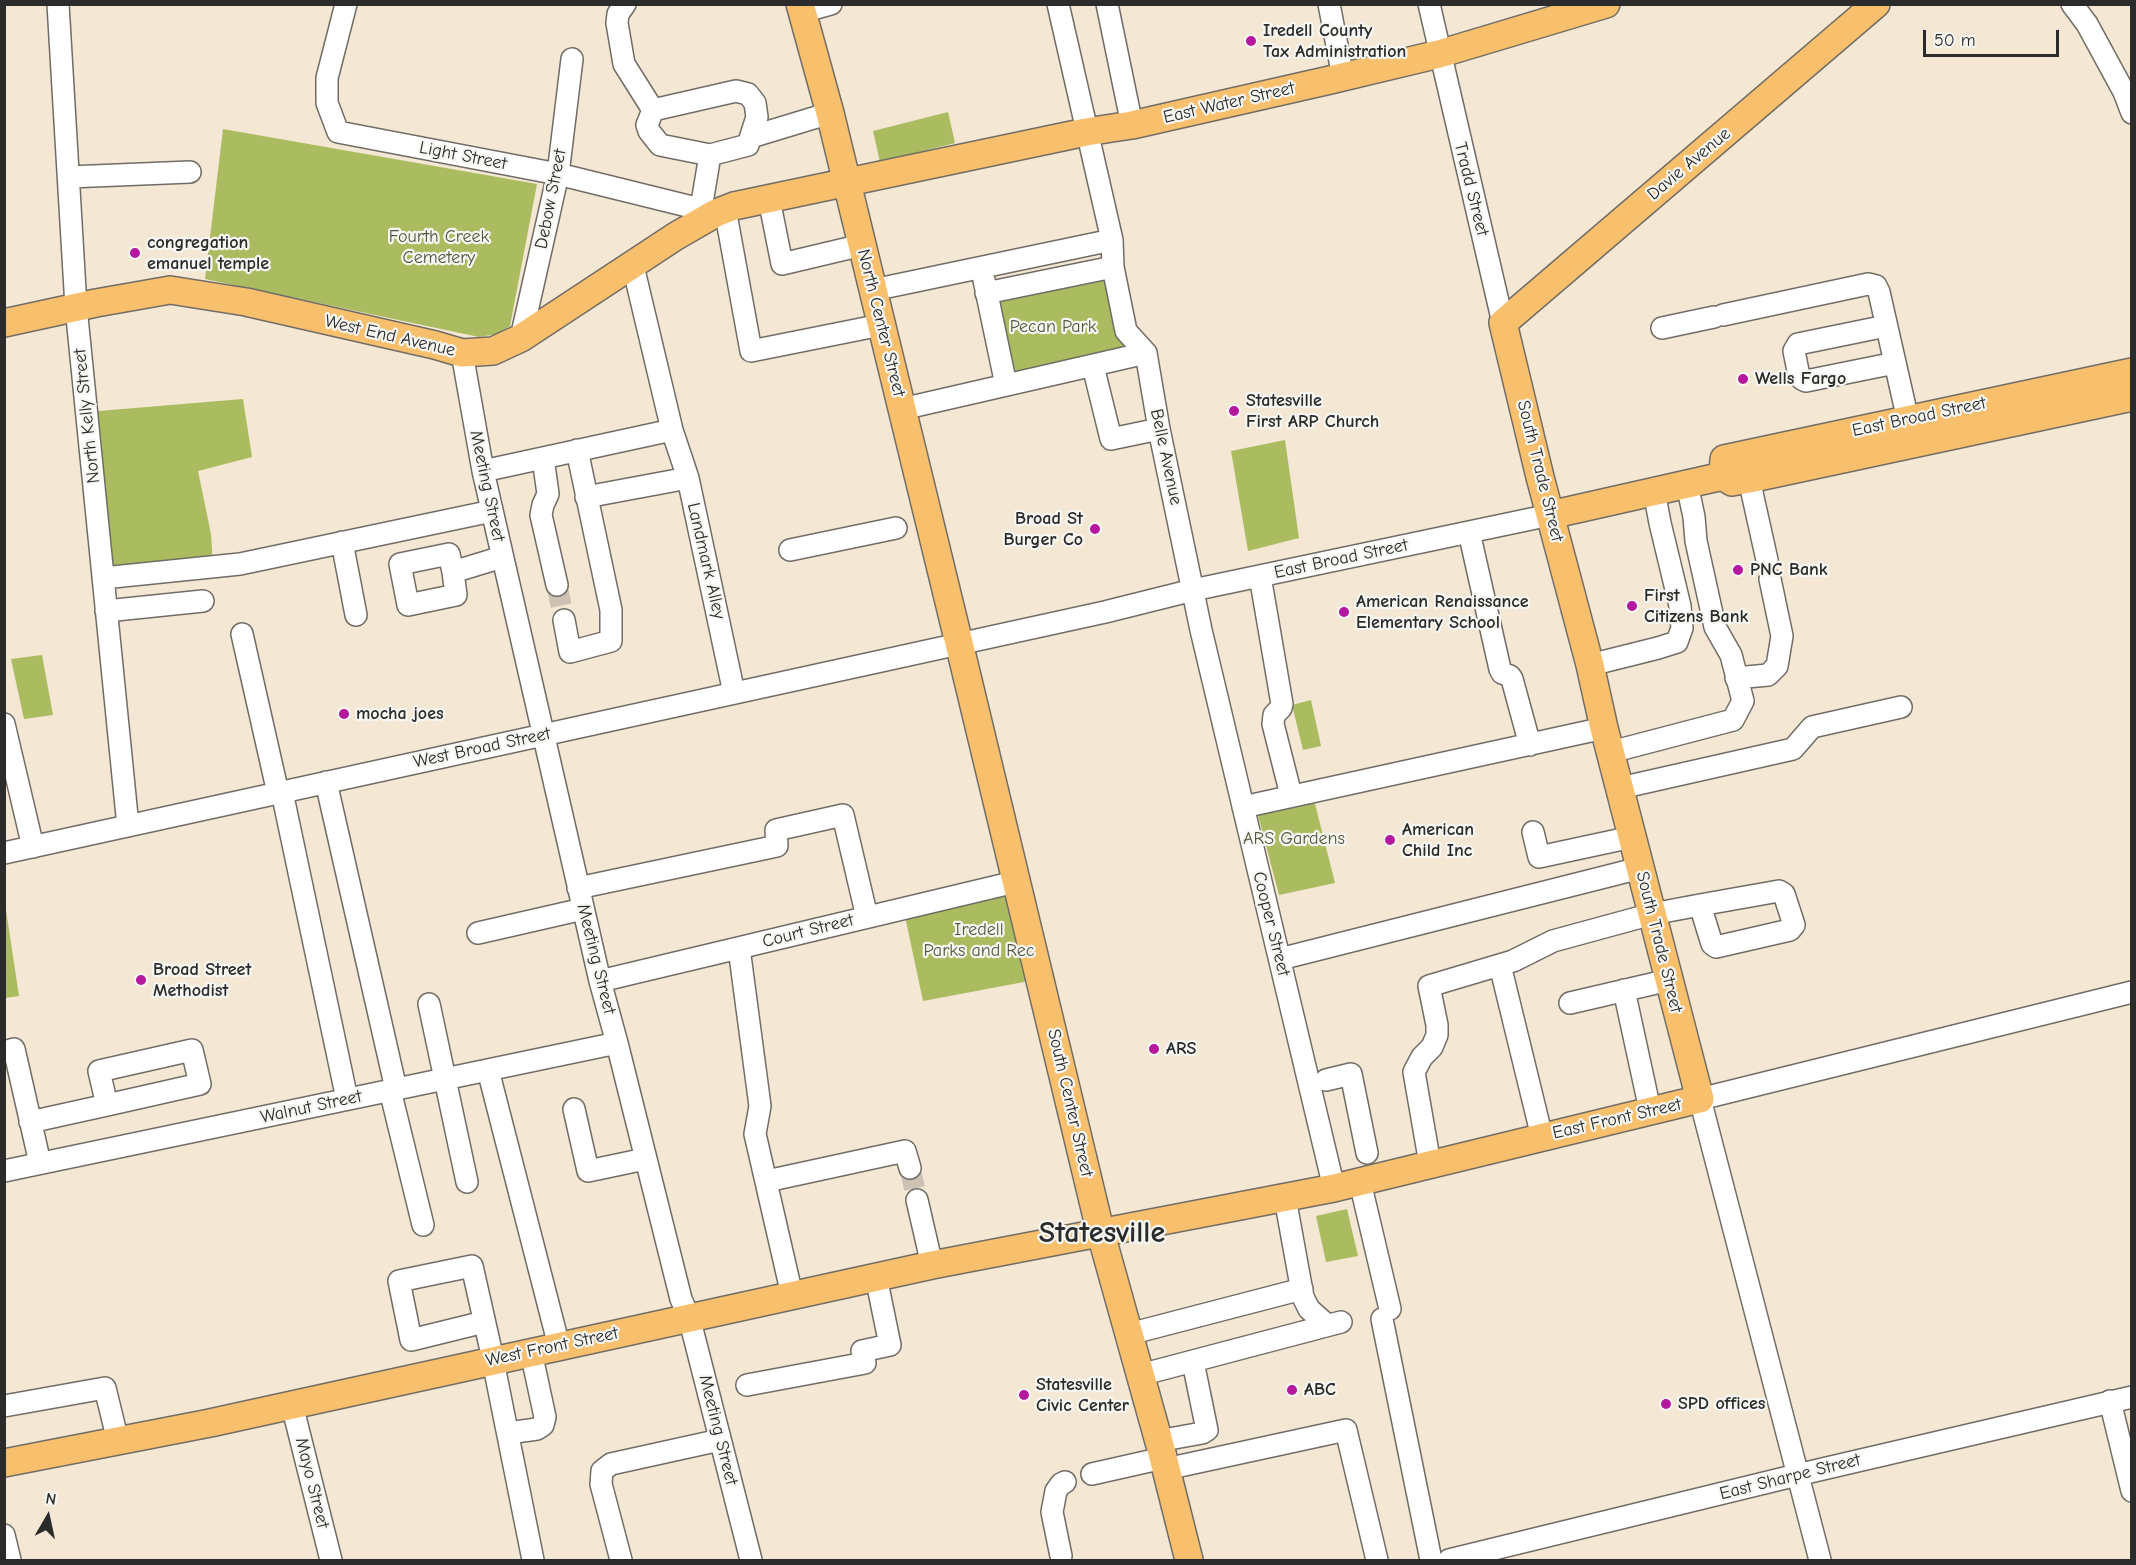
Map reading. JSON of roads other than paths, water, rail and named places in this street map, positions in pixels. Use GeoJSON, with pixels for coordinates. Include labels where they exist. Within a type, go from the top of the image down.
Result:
{"type":"FeatureCollection","features":[{"type":"Feature","properties":{"kind":"main road","name":"East Water Street"},"geometry":{"type":"LineString","coordinates":[[846,184],[1086,132],[1132,125],[1343,77],[1439,54],[1606,4]]}},
{"type":"Feature","properties":{"kind":"main road","name":"Davie Avenue"},"geometry":{"type":"LineString","coordinates":[[1503,323],[1876,4]]}},
{"type":"Feature","properties":{"kind":"main road","name":"North Center Street"},"geometry":{"type":"LineString","coordinates":[[801,8],[830,113],[959,643]]}},
{"type":"Feature","properties":{"kind":"main road","name":"West End Avenue"},"geometry":{"type":"LineString","coordinates":[[4,323],[170,290],[246,302],[462,353],[493,351],[522,338],[714,210],[846,184]]}},
{"type":"Feature","properties":{"kind":"main road","name":"South Trade Street"},"geometry":{"type":"LineString","coordinates":[[1503,323],[1607,740],[1700,1099]]}},
{"type":"Feature","properties":{"kind":"main road","name":"East Broad Street"},"geometry":{"type":"LineString","coordinates":[[1910,432],[2132,372]]}},
{"type":"Feature","properties":{"kind":"main road","name":"East Broad Street"},"geometry":{"type":"LineString","coordinates":[[1550,515],[1687,484],[1736,477],[1724,459],[2132,397]]}},
{"type":"Feature","properties":{"kind":"main road","name":"South Center Street"},"geometry":{"type":"LineString","coordinates":[[959,643],[1101,1234],[1189,1560]]}},
{"type":"Feature","properties":{"kind":"main road","name":"East Front Street"},"geometry":{"type":"LineString","coordinates":[[1101,1234],[1334,1188],[1700,1099]]}},
{"type":"Feature","properties":{"kind":"main road","name":"West Front Street"},"geometry":{"type":"LineString","coordinates":[[4,1463],[292,1405],[932,1265],[1101,1234]]}},
{"type":"Feature","properties":{"kind":"street","name":"North Kelly Street"},"geometry":{"type":"LineString","coordinates":[[58,4],[76,307],[128,826]]}},
{"type":"Feature","properties":{"kind":"street","name":"Light Street"},"geometry":{"type":"LineString","coordinates":[[346,4],[327,78],[327,103],[338,132],[558,174],[714,210]]}},
{"type":"Feature","properties":{"kind":"street"},"geometry":{"type":"LineString","coordinates":[[625,4],[618,14],[617,23],[624,64],[653,110]]}},
{"type":"Feature","properties":{"kind":"street"},"geometry":{"type":"LineString","coordinates":[[801,8],[831,4]]}},
{"type":"Feature","properties":{"kind":"street"},"geometry":{"type":"LineString","coordinates":[[902,409],[1146,353],[1126,331],[1113,267],[1112,240],[1058,4]]}},
{"type":"Feature","properties":{"kind":"street"},"geometry":{"type":"LineString","coordinates":[[1107,4],[1132,125]]}},
{"type":"Feature","properties":{"kind":"street"},"geometry":{"type":"LineString","coordinates":[[1329,4],[1343,77]]}},
{"type":"Feature","properties":{"kind":"street","name":"Tradd Street"},"geometry":{"type":"LineString","coordinates":[[1429,4],[1503,323]]}},
{"type":"Feature","properties":{"kind":"street"},"geometry":{"type":"LineString","coordinates":[[2072,4],[2087,24],[2124,92],[2132,113]]}},
{"type":"Feature","properties":{"kind":"street","name":"Debow Street"},"geometry":{"type":"LineString","coordinates":[[522,338],[558,174],[572,59]]}},
{"type":"Feature","properties":{"kind":"street"},"geometry":{"type":"LineString","coordinates":[[736,91],[748,94],[755,103],[757,117],[748,145],[710,155],[660,145],[647,125],[653,110],[736,91]]}},
{"type":"Feature","properties":{"kind":"street"},"geometry":{"type":"LineString","coordinates":[[751,137],[830,113]]}},
{"type":"Feature","properties":{"kind":"street"},"geometry":{"type":"LineString","coordinates":[[710,155],[714,210],[751,351],[881,325]]}},
{"type":"Feature","properties":{"kind":"street"},"geometry":{"type":"LineString","coordinates":[[69,177],[190,172]]}},
{"type":"Feature","properties":{"kind":"street"},"geometry":{"type":"LineString","coordinates":[[769,199],[782,264],[862,245]]}},
{"type":"Feature","properties":{"kind":"street"},"geometry":{"type":"LineString","coordinates":[[873,290],[1112,240]]}},
{"type":"Feature","properties":{"kind":"street","name":"Landmark Alley"},"geometry":{"type":"LineString","coordinates":[[633,266],[672,430],[688,478],[734,693]]}},
{"type":"Feature","properties":{"kind":"street"},"geometry":{"type":"LineString","coordinates":[[981,267],[1006,386]]}},
{"type":"Feature","properties":{"kind":"street"},"geometry":{"type":"LineString","coordinates":[[986,293],[1113,267]]}},
{"type":"Feature","properties":{"kind":"street"},"geometry":{"type":"LineString","coordinates":[[1662,328],[1868,284],[1876,286],[1910,432]]}},
{"type":"Feature","properties":{"kind":"street"},"geometry":{"type":"LineString","coordinates":[[1886,326],[1798,344],[1794,351],[1799,376],[1806,381],[1894,363]]}},
{"type":"Feature","properties":{"kind":"street","name":"Meeting Street"},"geometry":{"type":"LineString","coordinates":[[462,353],[483,471],[600,981],[618,1043],[681,1299],[689,1317],[751,1560]]}},
{"type":"Feature","properties":{"kind":"street","name":"Belle Avenue"},"geometry":{"type":"LineString","coordinates":[[1146,353],[1192,590]]}},
{"type":"Feature","properties":{"kind":"street"},"geometry":{"type":"LineString","coordinates":[[1093,366],[1111,439],[1159,429]]}},
{"type":"Feature","properties":{"kind":"street"},"geometry":{"type":"LineString","coordinates":[[483,471],[672,430]]}},
{"type":"Feature","properties":{"kind":"street"},"geometry":{"type":"LineString","coordinates":[[564,620],[570,652],[611,641],[611,610],[577,450]]}},
{"type":"Feature","properties":{"kind":"street"},"geometry":{"type":"LineString","coordinates":[[543,458],[548,494],[541,516],[557,585]]}},
{"type":"Feature","properties":{"kind":"street"},"geometry":{"type":"LineString","coordinates":[[1736,477],[1768,569],[1782,636],[1777,666],[1768,675],[1736,678]]}},
{"type":"Feature","properties":{"kind":"street"},"geometry":{"type":"LineString","coordinates":[[586,497],[688,478]]}},
{"type":"Feature","properties":{"kind":"street"},"geometry":{"type":"LineString","coordinates":[[1243,807],[1530,745],[1607,740],[1733,720],[1743,701],[1731,655],[1715,627],[1696,541],[1687,484]]}},
{"type":"Feature","properties":{"kind":"street"},"geometry":{"type":"LineString","coordinates":[[1590,665],[1677,642],[1682,628],[1680,606],[1654,491]]}},
{"type":"Feature","properties":{"kind":"street"},"geometry":{"type":"LineString","coordinates":[[103,578],[240,564],[492,511]]}},
{"type":"Feature","properties":{"kind":"street","name":"East Broad Street"},"geometry":{"type":"LineString","coordinates":[[959,643],[1105,612],[1456,529],[1550,515]]}},
{"type":"Feature","properties":{"kind":"street"},"geometry":{"type":"LineString","coordinates":[[790,550],[896,528]]}},
{"type":"Feature","properties":{"kind":"street"},"geometry":{"type":"LineString","coordinates":[[1456,529],[1500,669],[1512,679],[1530,745]]}},
{"type":"Feature","properties":{"kind":"street"},"geometry":{"type":"LineString","coordinates":[[342,542],[356,615]]}},
{"type":"Feature","properties":{"kind":"street"},"geometry":{"type":"LineString","coordinates":[[453,572],[502,557]]}},
{"type":"Feature","properties":{"kind":"street"},"geometry":{"type":"LineString","coordinates":[[174,570],[177,604]]}},
{"type":"Feature","properties":{"kind":"street"},"geometry":{"type":"LineString","coordinates":[[1260,576],[1282,704],[1274,715],[1273,724],[1291,795]]}},
{"type":"Feature","properties":{"kind":"street","name":"Cooper Street"},"geometry":{"type":"LineString","coordinates":[[1192,590],[1334,1188]]}},
{"type":"Feature","properties":{"kind":"street"},"geometry":{"type":"LineString","coordinates":[[106,611],[203,601]]}},
{"type":"Feature","properties":{"kind":"street"},"geometry":{"type":"LineString","coordinates":[[242,634],[280,792],[347,1099]]}},
{"type":"Feature","properties":{"kind":"street","name":"West Broad Street"},"geometry":{"type":"LineString","coordinates":[[4,853],[959,643]]}},
{"type":"Feature","properties":{"kind":"street"},"geometry":{"type":"LineString","coordinates":[[1620,788],[1793,749],[1812,727],[1901,707]]}},
{"type":"Feature","properties":{"kind":"street"},"geometry":{"type":"LineString","coordinates":[[4,724],[33,847]]}},
{"type":"Feature","properties":{"kind":"street"},"geometry":{"type":"LineString","coordinates":[[326,782],[423,1225]]}},
{"type":"Feature","properties":{"kind":"street"},"geometry":{"type":"LineString","coordinates":[[578,888],[777,846],[776,830],[843,815],[867,917]]}},
{"type":"Feature","properties":{"kind":"street"},"geometry":{"type":"LineString","coordinates":[[1533,832],[1539,857],[1632,837]]}},
{"type":"Feature","properties":{"kind":"street"},"geometry":{"type":"LineString","coordinates":[[1280,959],[1640,868]]}},
{"type":"Feature","properties":{"kind":"street","name":"Court Street"},"geometry":{"type":"LineString","coordinates":[[600,981],[1015,882]]}},
{"type":"Feature","properties":{"kind":"street"},"geometry":{"type":"LineString","coordinates":[[1430,1164],[1413,1072],[1432,1047],[1437,1035],[1429,986],[1513,961],[1553,942],[1652,914],[1700,905]]}},
{"type":"Feature","properties":{"kind":"street"},"geometry":{"type":"LineString","coordinates":[[478,933],[583,909]]}},
{"type":"Feature","properties":{"kind":"street"},"geometry":{"type":"LineString","coordinates":[[739,948],[760,1106],[755,1134],[792,1295]]}},
{"type":"Feature","properties":{"kind":"street"},"geometry":{"type":"LineString","coordinates":[[1500,965],[1542,1137]]}},
{"type":"Feature","properties":{"kind":"street"},"geometry":{"type":"LineString","coordinates":[[1570,1003],[1669,980]]}},
{"type":"Feature","properties":{"kind":"street"},"geometry":{"type":"LineString","coordinates":[[1624,990],[1650,1110]]}},
{"type":"Feature","properties":{"kind":"street","name":"East Front Street"},"geometry":{"type":"LineString","coordinates":[[1700,1099],[2132,992]]}},
{"type":"Feature","properties":{"kind":"street"},"geometry":{"type":"LineString","coordinates":[[429,1004],[466,1182]]}},
{"type":"Feature","properties":{"kind":"street","name":"Walnut Street"},"geometry":{"type":"LineString","coordinates":[[4,1171],[618,1043]]}},
{"type":"Feature","properties":{"kind":"street"},"geometry":{"type":"LineString","coordinates":[[4,1052],[14,1049],[40,1163]]}},
{"type":"Feature","properties":{"kind":"street"},"geometry":{"type":"LineString","coordinates":[[488,1070],[559,1346]]}},
{"type":"Feature","properties":{"kind":"street"},"geometry":{"type":"LineString","coordinates":[[1326,1080],[1351,1074],[1367,1153]]}},
{"type":"Feature","properties":{"kind":"street","name":"South Trade Street"},"geometry":{"type":"LineString","coordinates":[[1700,1099],[1820,1560]]}},
{"type":"Feature","properties":{"kind":"street"},"geometry":{"type":"LineString","coordinates":[[30,1122],[107,1105]]}},
{"type":"Feature","properties":{"kind":"street"},"geometry":{"type":"LineString","coordinates":[[574,1109],[588,1171],[645,1159]]}},
{"type":"Feature","properties":{"kind":"street"},"geometry":{"type":"LineString","coordinates":[[776,1179],[905,1151],[910,1168]]}},
{"type":"Feature","properties":{"kind":"street"},"geometry":{"type":"LineString","coordinates":[[1360,1182],[1431,1560]]}},
{"type":"Feature","properties":{"kind":"street"},"geometry":{"type":"LineString","coordinates":[[1140,1375],[1334,1324],[1309,1309],[1303,1297],[1285,1198]]}},
{"type":"Feature","properties":{"kind":"street"},"geometry":{"type":"LineString","coordinates":[[917,1200],[932,1265]]}},
{"type":"Feature","properties":{"kind":"street"},"geometry":{"type":"LineString","coordinates":[[484,1322],[411,1340],[399,1281],[471,1266],[493,1360],[533,1560]]}},
{"type":"Feature","properties":{"kind":"street"},"geometry":{"type":"LineString","coordinates":[[747,1385],[865,1363],[862,1351],[890,1345],[876,1277]]}},
{"type":"Feature","properties":{"kind":"street"},"geometry":{"type":"LineString","coordinates":[[1129,1334],[1302,1289]]}},
{"type":"Feature","properties":{"kind":"street"},"geometry":{"type":"LineString","coordinates":[[508,1433],[537,1429],[543,1425],[544,1417],[531,1352]]}},
{"type":"Feature","properties":{"kind":"street"},"geometry":{"type":"LineString","coordinates":[[1162,1456],[1207,1430],[1193,1362]]}},
{"type":"Feature","properties":{"kind":"street"},"geometry":{"type":"LineString","coordinates":[[4,1406],[105,1388],[118,1441]]}},
{"type":"Feature","properties":{"kind":"street","name":"East Sharpe Street"},"geometry":{"type":"LineString","coordinates":[[1459,1559],[1797,1474],[2132,1397]]}},
{"type":"Feature","properties":{"kind":"street"},"geometry":{"type":"LineString","coordinates":[[2110,1401],[2132,1491]]}},
{"type":"Feature","properties":{"kind":"street","name":"Mayo Street"},"geometry":{"type":"LineString","coordinates":[[292,1405],[331,1560]]}},
{"type":"Feature","properties":{"kind":"street"},"geometry":{"type":"LineString","coordinates":[[1092,1474],[1162,1456],[1346,1430],[1377,1560]]}},
{"type":"Feature","properties":{"kind":"street"},"geometry":{"type":"LineString","coordinates":[[621,1560],[601,1484],[602,1472],[611,1464],[720,1440]]}},
{"type":"Feature","properties":{"kind":"street"},"geometry":{"type":"LineString","coordinates":[[1061,1556],[1052,1512],[1056,1491],[1065,1482]]}},
{"type":"Feature","properties":{"kind":"street"},"geometry":{"type":"LineString","coordinates":[[4,1535],[10,1560]]}},
{"type":"Feature","properties":{"kind":"tunnel"},"geometry":{"type":"LineString","coordinates":[[557,585],[564,620]]}},
{"type":"Feature","properties":{"kind":"tunnel"},"geometry":{"type":"LineString","coordinates":[[910,1168],[917,1200]]}},
{"type":"Feature","properties":{"kind":"place","name":"Iredell County Tax Administration"},"geometry":{"type":"Point","coordinates":[1251,41]}},
{"type":"Feature","properties":{"kind":"place","name":"congregation emanuel temple"},"geometry":{"type":"Point","coordinates":[135,253]}},
{"type":"Feature","properties":{"kind":"place","name":"Wells Fargo"},"geometry":{"type":"Point","coordinates":[1743,379]}},
{"type":"Feature","properties":{"kind":"place","name":"Statesville First ARP Church"},"geometry":{"type":"Point","coordinates":[1234,411]}},
{"type":"Feature","properties":{"kind":"place","name":"Broad St Burger Co"},"geometry":{"type":"Point","coordinates":[1095,529]}},
{"type":"Feature","properties":{"kind":"place","name":"PNC Bank"},"geometry":{"type":"Point","coordinates":[1738,570]}},
{"type":"Feature","properties":{"kind":"place","name":"First Citizens Bank"},"geometry":{"type":"Point","coordinates":[1632,606]}},
{"type":"Feature","properties":{"kind":"place","name":"American Renaissance Elementary School"},"geometry":{"type":"Point","coordinates":[1344,612]}},
{"type":"Feature","properties":{"kind":"place","name":"mocha joes"},"geometry":{"type":"Point","coordinates":[344,714]}},
{"type":"Feature","properties":{"kind":"place","name":"American Child Inc"},"geometry":{"type":"Point","coordinates":[1390,840]}},
{"type":"Feature","properties":{"kind":"place","name":"Broad Street Methodist"},"geometry":{"type":"Point","coordinates":[141,980]}},
{"type":"Feature","properties":{"kind":"place","name":"ARS"},"geometry":{"type":"Point","coordinates":[1154,1049]}},
{"type":"Feature","properties":{"kind":"place","name":"ABC"},"geometry":{"type":"Point","coordinates":[1292,1390]}},
{"type":"Feature","properties":{"kind":"place","name":"Statesville Civic Center"},"geometry":{"type":"Point","coordinates":[1024,1395]}},
{"type":"Feature","properties":{"kind":"place","name":"SPD offices"},"geometry":{"type":"Point","coordinates":[1666,1404]}},
{"type":"Feature","properties":{"kind":"district","name":"Statesville"},"geometry":{"type":"Point","coordinates":[1102,1234]}},
{"type":"Feature","properties":{"kind":"park label","name":"Fourth Creek Cemetery"},"geometry":{"type":"Point","coordinates":[439,247]}},
{"type":"Feature","properties":{"kind":"park label","name":"Pecan Park"},"geometry":{"type":"Point","coordinates":[1053,327]}},
{"type":"Feature","properties":{"kind":"park label","name":"ARS Gardens"},"geometry":{"type":"Point","coordinates":[1294,839]}},
{"type":"Feature","properties":{"kind":"park label","name":"Iredell Parks and Rec"},"geometry":{"type":"Point","coordinates":[979,940]}}]}
